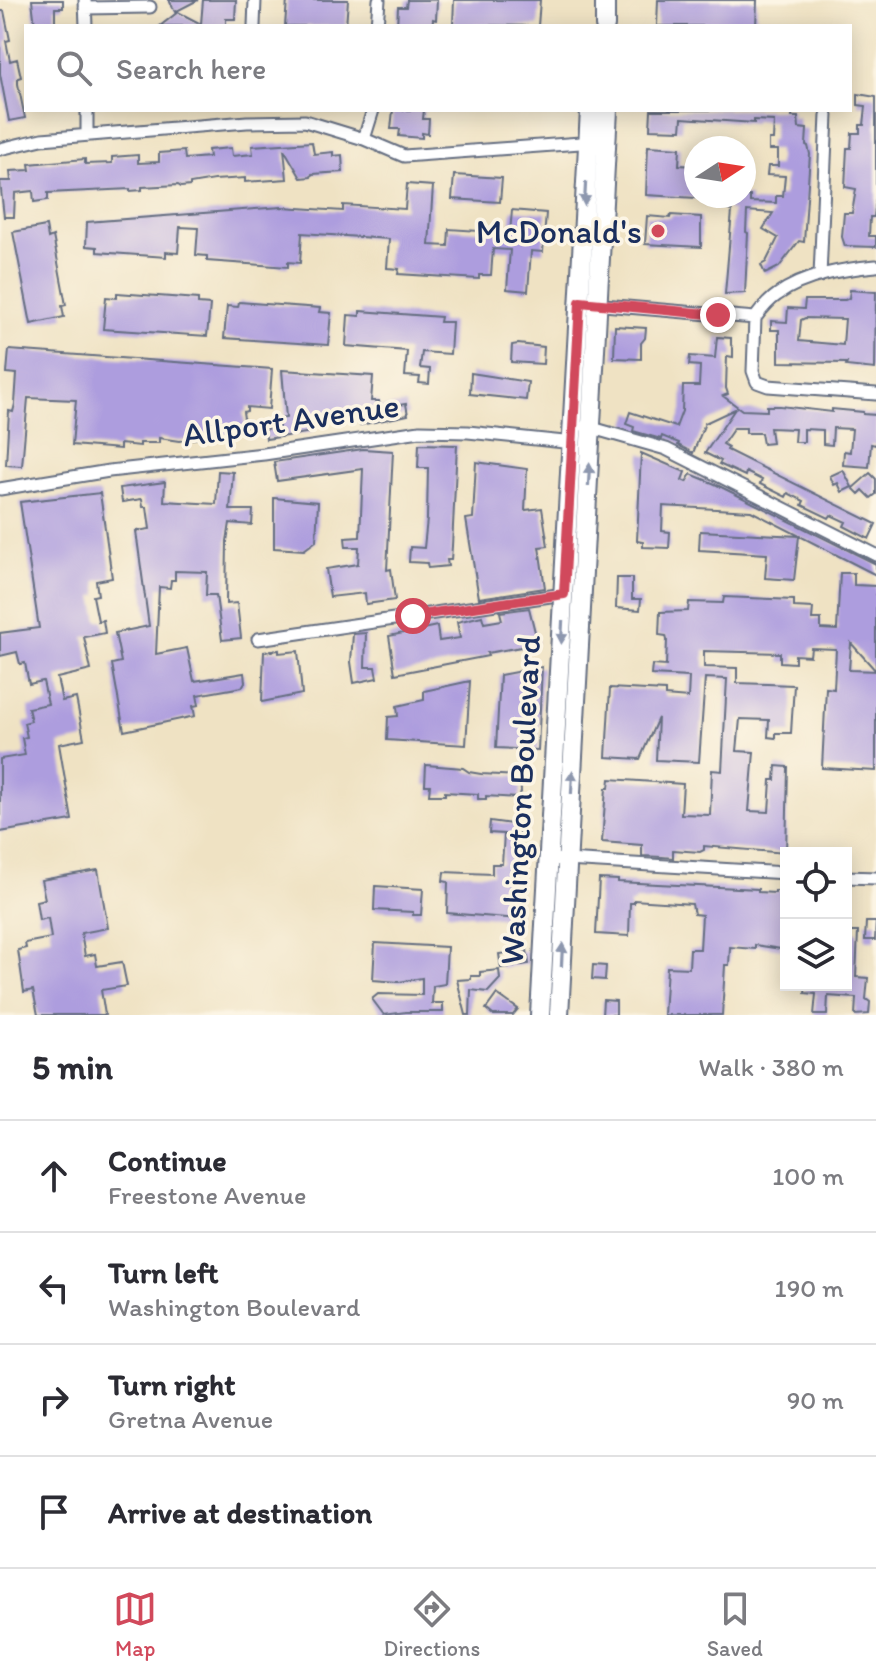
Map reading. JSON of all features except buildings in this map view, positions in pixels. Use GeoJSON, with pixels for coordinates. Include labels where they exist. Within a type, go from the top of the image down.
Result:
{"type":"FeatureCollection","features":[{"type":"Feature","properties":{"kind":"main road"},"geometry":{"type":"LineString","coordinates":[[594,24],[595,0]]}},
{"type":"Feature","properties":{"kind":"main road"},"geometry":{"type":"LineString","coordinates":[[605,0],[605,24]]}},
{"type":"Feature","properties":{"kind":"main road"},"geometry":{"type":"LineString","coordinates":[[612,24],[613,0]]}},
{"type":"Feature","properties":{"kind":"main road","name":"Washington Boulevard"},"geometry":{"type":"LineString","coordinates":[[540,1015],[559,859],[585,438],[597,141],[590,112]]}},
{"type":"Feature","properties":{"kind":"main road","name":"Washington Boulevard"},"geometry":{"type":"LineString","coordinates":[[597,141],[607,112]]}},
{"type":"Feature","properties":{"kind":"main road","name":"Washington Boulevard"},"geometry":{"type":"LineString","coordinates":[[559,1015],[564,594],[585,438],[573,422],[589,303]]}},
{"type":"Feature","properties":{"kind":"street"},"geometry":{"type":"LineString","coordinates":[[254,24],[255,0]]}},
{"type":"Feature","properties":{"kind":"street"},"geometry":{"type":"LineString","coordinates":[[377,24],[379,0]]}},
{"type":"Feature","properties":{"kind":"street"},"geometry":{"type":"LineString","coordinates":[[86,24],[85,4],[150,7]]}},
{"type":"Feature","properties":{"kind":"street"},"geometry":{"type":"LineString","coordinates":[[87,112],[87,135]]}},
{"type":"Feature","properties":{"kind":"street"},"geometry":{"type":"LineString","coordinates":[[364,139],[372,112]]}},
{"type":"Feature","properties":{"kind":"street"},"geometry":{"type":"LineString","coordinates":[[820,276],[827,115]]}},
{"type":"Feature","properties":{"kind":"street"},"geometry":{"type":"LineString","coordinates":[[0,149],[42,139],[248,116],[305,121],[364,139],[404,156],[597,141]]}},
{"type":"Feature","properties":{"kind":"street"},"geometry":{"type":"LineString","coordinates":[[876,266],[820,276],[779,293],[755,318],[753,371],[757,382],[768,386],[876,394]]}},
{"type":"Feature","properties":{"kind":"street"},"geometry":{"type":"LineString","coordinates":[[589,303],[755,318]]}},
{"type":"Feature","properties":{"kind":"street","name":"Allport Avenue"},"geometry":{"type":"LineString","coordinates":[[0,489],[109,471],[264,454],[420,431],[585,438],[666,449],[876,555]]}},
{"type":"Feature","properties":{"kind":"street"},"geometry":{"type":"LineString","coordinates":[[258,639],[564,594]]}},
{"type":"Feature","properties":{"kind":"street"},"geometry":{"type":"LineString","coordinates":[[559,859],[780,873]]}},
{"type":"Feature","properties":{"kind":"street"},"geometry":{"type":"LineString","coordinates":[[852,877],[876,878]]}},
{"type":"Feature","properties":{"kind":"place","name":"McDonald's"},"geometry":{"type":"Point","coordinates":[658,231]}},
{"type":"Feature","properties":{"kind":"route"},"geometry":{"type":"LineString","coordinates":[[413,616],[564,594],[580,302],[718,315]]}}]}
